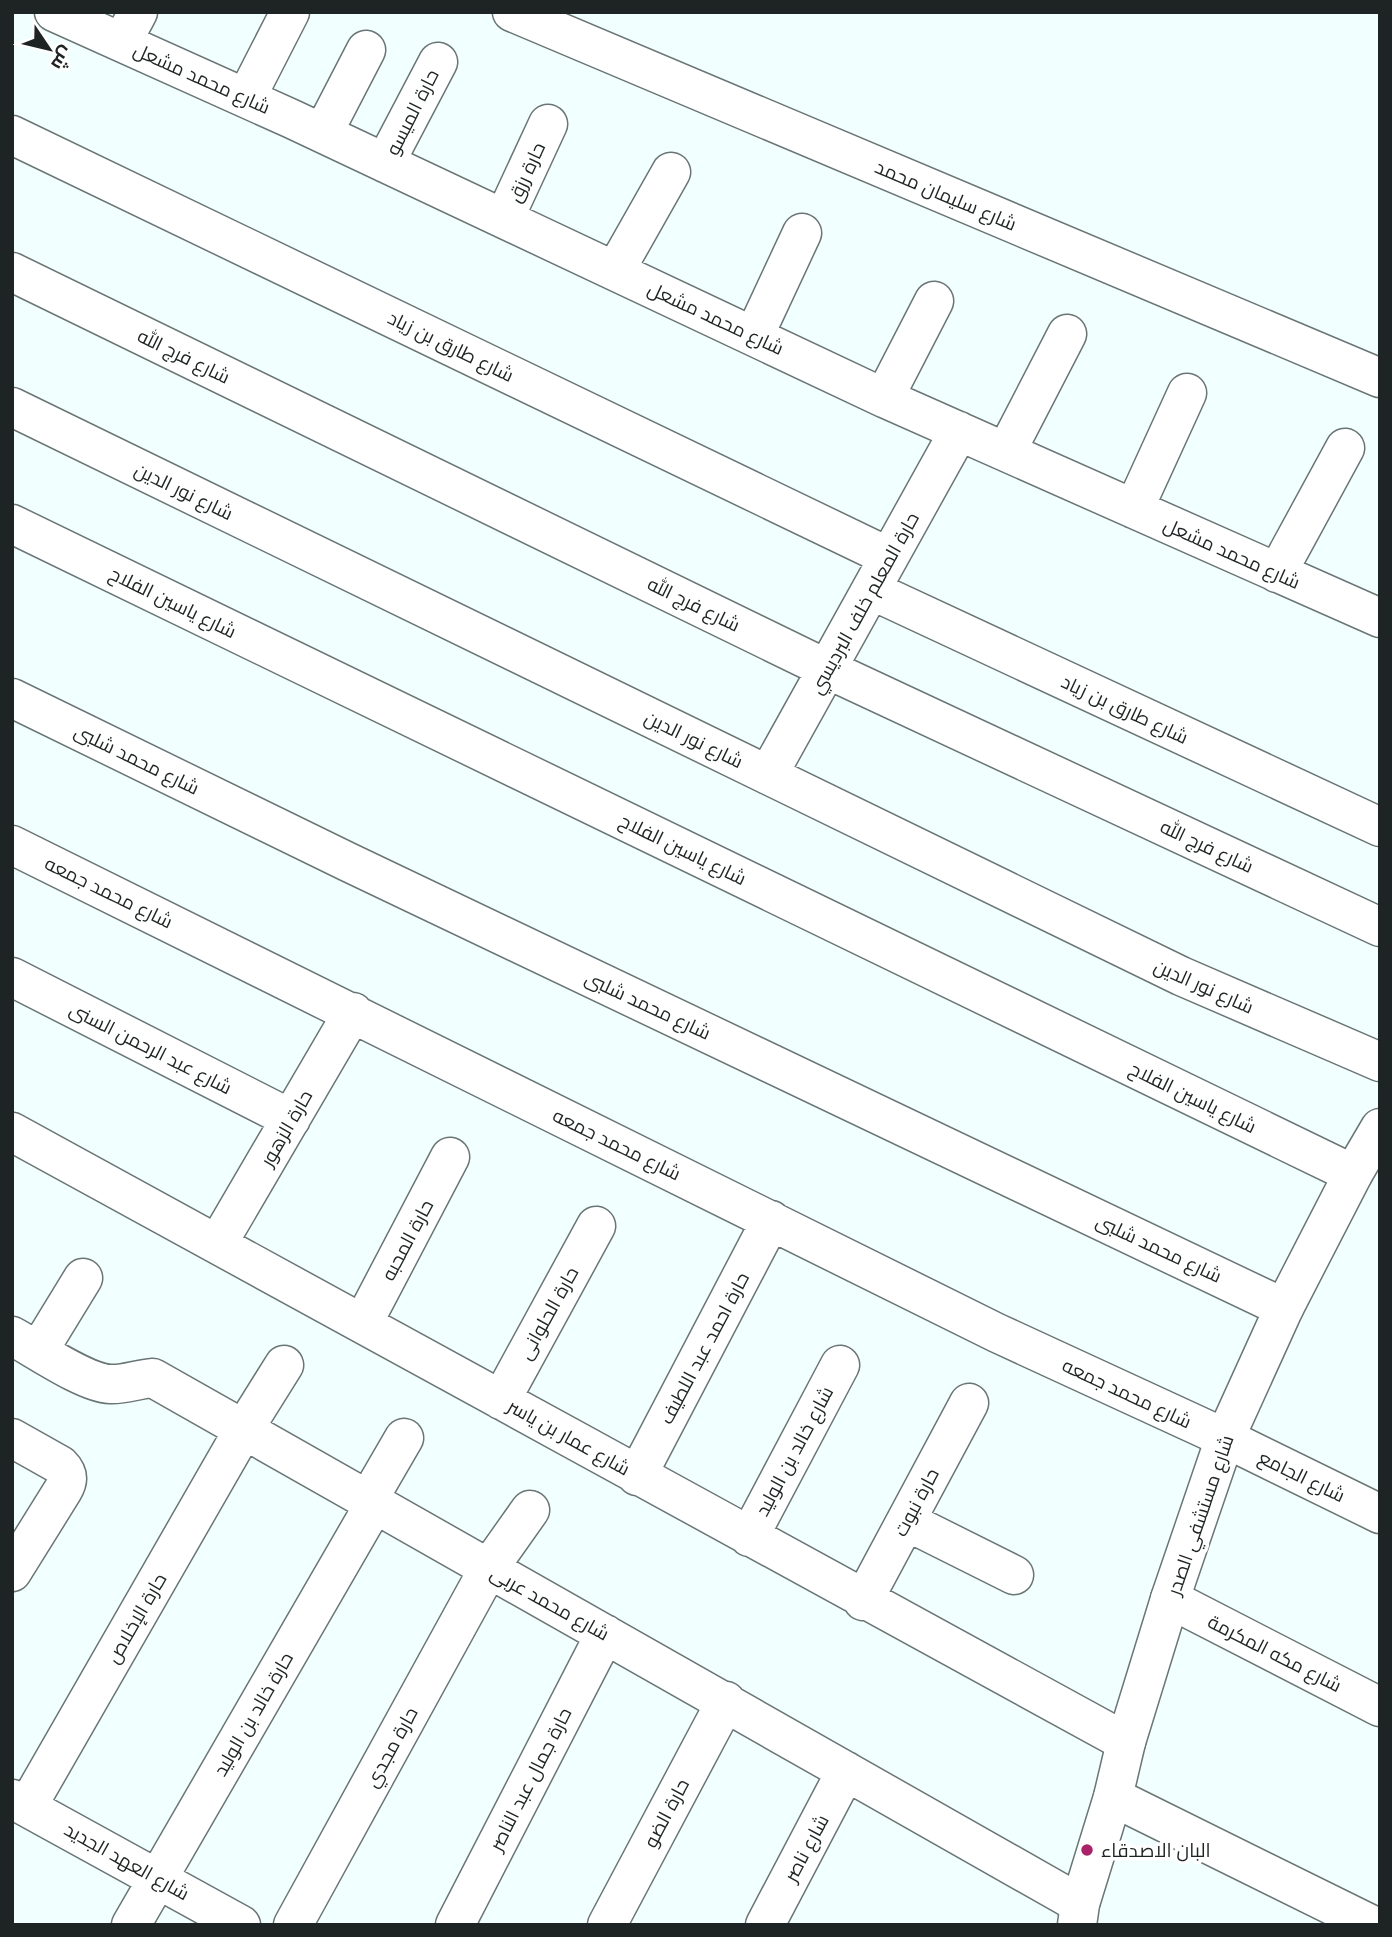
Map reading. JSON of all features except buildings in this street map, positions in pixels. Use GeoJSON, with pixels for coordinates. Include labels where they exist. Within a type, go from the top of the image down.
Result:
{"type":"FeatureCollection","features":[{"type":"Feature","properties":{"kind":"street","name":"شارع محمد مشعل"},"geometry":{"type":"LineString","coordinates":[[54,12],[130,27],[246,98],[884,398],[1380,618]]}},
{"type":"Feature","properties":{"kind":"street"},"geometry":{"type":"LineString","coordinates":[[246,98],[290,12]]}},
{"type":"Feature","properties":{"kind":"street","name":"شارع سليمان محمد"},"geometry":{"type":"LineString","coordinates":[[512,12],[1380,378]]}},
{"type":"Feature","properties":{"kind":"street"},"geometry":{"type":"LineString","coordinates":[[323,133],[366,50]]}},
{"type":"Feature","properties":{"kind":"street","name":"حارة الميسو"},"geometry":{"type":"LineString","coordinates":[[385,163],[438,62]]}},
{"type":"Feature","properties":{"kind":"street","name":"حارة رزق"},"geometry":{"type":"LineString","coordinates":[[504,219],[548,124]]}},
{"type":"Feature","properties":{"kind":"street","name":"شارع طارق بن زياد"},"geometry":{"type":"LineString","coordinates":[[12,135],[889,557]]}},
{"type":"Feature","properties":{"kind":"street"},"geometry":{"type":"LineString","coordinates":[[615,271],[671,172]]}},
{"type":"Feature","properties":{"kind":"street"},"geometry":{"type":"LineString","coordinates":[[754,336],[802,233]]}},
{"type":"Feature","properties":{"kind":"street","name":"شارع فرج الله"},"geometry":{"type":"LineString","coordinates":[[12,272],[827,669],[1380,926]]}},
{"type":"Feature","properties":{"kind":"street"},"geometry":{"type":"LineString","coordinates":[[884,398],[934,300]]}},
{"type":"Feature","properties":{"kind":"street"},"geometry":{"type":"LineString","coordinates":[[1006,452],[1067,334]]}},
{"type":"Feature","properties":{"kind":"street"},"geometry":{"type":"LineString","coordinates":[[1134,509],[1187,393]]}},
{"type":"Feature","properties":{"kind":"street","name":"شارع نور الدين"},"geometry":{"type":"LineString","coordinates":[[12,407],[1181,976],[1380,1062]]}},
{"type":"Feature","properties":{"kind":"street","name":"حارة المعلم خلف البرديسي"},"geometry":{"type":"LineString","coordinates":[[768,775],[959,432]]}},
{"type":"Feature","properties":{"kind":"street"},"geometry":{"type":"LineString","coordinates":[[1278,573],[1345,448]]}},
{"type":"Feature","properties":{"kind":"street","name":"شارع ياسين الفلاح"},"geometry":{"type":"LineString","coordinates":[[12,524],[1353,1174]]}},
{"type":"Feature","properties":{"kind":"street","name":"شارع طارق بن زياد"},"geometry":{"type":"LineString","coordinates":[[871,590],[1380,827]]}},
{"type":"Feature","properties":{"kind":"street","name":"شارع محمد شلبى"},"geometry":{"type":"LineString","coordinates":[[12,698],[348,862],[1284,1308]]}},
{"type":"Feature","properties":{"kind":"street","name":"شارع محمد جمعه"},"geometry":{"type":"LineString","coordinates":[[12,845],[997,1333],[1225,1438]]}},
{"type":"Feature","properties":{"kind":"street","name":"شارع عبد الرحمن السنى"},"geometry":{"type":"LineString","coordinates":[[12,977],[291,1119]]}},
{"type":"Feature","properties":{"kind":"street","name":"حارة الزهور"},"geometry":{"type":"LineString","coordinates":[[218,1243],[353,1012]]}},
{"type":"Feature","properties":{"kind":"street","name":"شارع مستشفي الصدر"},"geometry":{"type":"LineString","coordinates":[[1079,1915],[1126,1742],[1170,1599],[1225,1438],[1284,1308],[1353,1174],[1380,1128]]}},
{"type":"Feature","properties":{"kind":"street","name":"شارع عمار بن ياسر"},"geometry":{"type":"LineString","coordinates":[[12,1132],[218,1243],[863,1601],[1126,1742]]}},
{"type":"Feature","properties":{"kind":"street","name":"حارة المحبه"},"geometry":{"type":"LineString","coordinates":[[363,1323],[450,1157]]}},
{"type":"Feature","properties":{"kind":"street","name":"حارة احمد عبد اللطيف"},"geometry":{"type":"LineString","coordinates":[[638,1476],[771,1220]]}},
{"type":"Feature","properties":{"kind":"street","name":"حارة الحلوانى"},"geometry":{"type":"LineString","coordinates":[[501,1399],[596,1226]]}},
{"type":"Feature","properties":{"kind":"street"},"geometry":{"type":"LineString","coordinates":[[25,1343],[83,1278]]}},
{"type":"Feature","properties":{"kind":"street","name":"شارع محمد عربى"},"geometry":{"type":"LineString","coordinates":[[25,1343],[90,1379],[106,1384],[153,1378],[726,1701],[846,1771],[1079,1915]]}},
{"type":"Feature","properties":{"kind":"street","name":"حارة الإخلاص"},"geometry":{"type":"LineString","coordinates":[[20,1803],[284,1365]]}},
{"type":"Feature","properties":{"kind":"street","name":"شارع خالد بن الوليد"},"geometry":{"type":"LineString","coordinates":[[749,1537],[840,1365]]}},
{"type":"Feature","properties":{"kind":"street","name":"حارة نبوت"},"geometry":{"type":"LineString","coordinates":[[863,1601],[969,1402]]}},
{"type":"Feature","properties":{"kind":"street"},"geometry":{"type":"LineString","coordinates":[[12,1438],[60,1465],[67,1478],[63,1490],[12,1572]]}},
{"type":"Feature","properties":{"kind":"street","name":"حارة خالد بن الوليد"},"geometry":{"type":"LineString","coordinates":[[131,1925],[371,1502],[404,1438]]}},
{"type":"Feature","properties":{"kind":"street","name":"شارع الجامع"},"geometry":{"type":"LineString","coordinates":[[1225,1438],[1380,1514]]}},
{"type":"Feature","properties":{"kind":"street","name":"حارة مجدي"},"geometry":{"type":"LineString","coordinates":[[293,1925],[489,1569],[530,1510]]}},
{"type":"Feature","properties":{"kind":"street"},"geometry":{"type":"LineString","coordinates":[[906,1521],[1014,1575]]}},
{"type":"Feature","properties":{"kind":"street","name":"شارع مكه المكرمة"},"geometry":{"type":"LineString","coordinates":[[1170,1599],[1380,1707]]}},
{"type":"Feature","properties":{"kind":"street","name":"حارة جمال عبد الناصر"},"geometry":{"type":"LineString","coordinates":[[454,1925],[605,1634]]}},
{"type":"Feature","properties":{"kind":"street","name":"حارة الضو"},"geometry":{"type":"LineString","coordinates":[[607,1925],[726,1701]]}},
{"type":"Feature","properties":{"kind":"street","name":"شارع ناصر"},"geometry":{"type":"LineString","coordinates":[[765,1925],[846,1771]]}},
{"type":"Feature","properties":{"kind":"street"},"geometry":{"type":"LineString","coordinates":[[1113,1797],[1372,1925]]}},
{"type":"Feature","properties":{"kind":"street","name":"شارع العهد الجديد"},"geometry":{"type":"LineString","coordinates":[[20,1803],[242,1925]]}},
{"type":"Feature","properties":{"kind":"place","name":"البان الاصدقاء"},"geometry":{"type":"Point","coordinates":[1087,1850]}}]}
